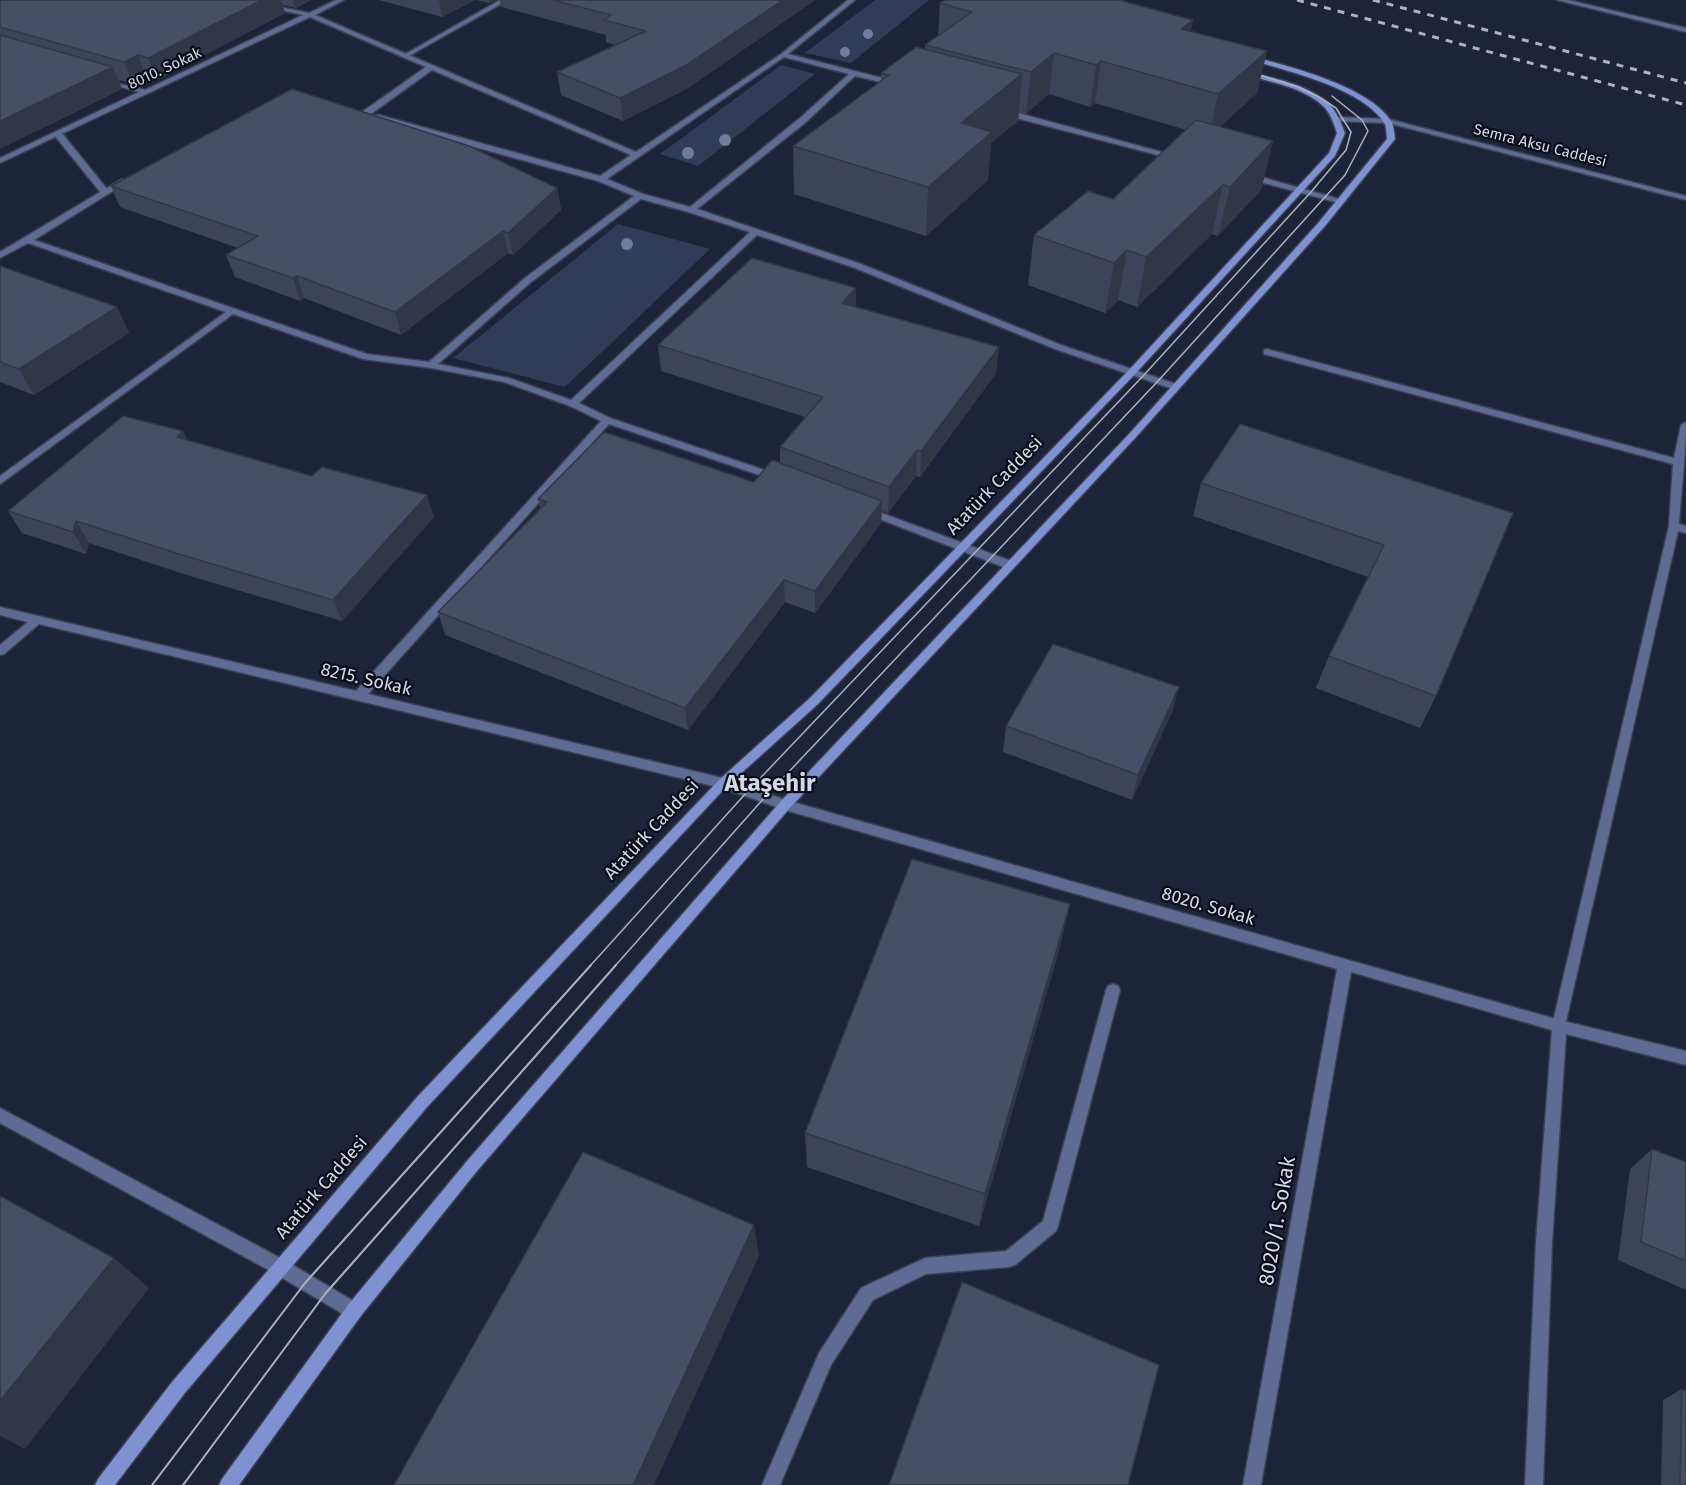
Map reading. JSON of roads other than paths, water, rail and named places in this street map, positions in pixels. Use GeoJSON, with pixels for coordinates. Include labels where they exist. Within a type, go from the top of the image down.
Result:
{"type":"FeatureCollection","features":[{"type":"Feature","properties":{"kind":"street"},"geometry":{"type":"LineString","coordinates":[[238,0],[311,15],[637,155]]}},
{"type":"Feature","properties":{"kind":"street","name":"8010. Sokak"},"geometry":{"type":"LineString","coordinates":[[0,161],[341,0]]}},
{"type":"Feature","properties":{"kind":"street"},"geometry":{"type":"LineString","coordinates":[[405,56],[505,0]]}},
{"type":"Feature","properties":{"kind":"street"},"geometry":{"type":"LineString","coordinates":[[601,179],[783,54],[852,0]]}},
{"type":"Feature","properties":{"kind":"street"},"geometry":{"type":"LineString","coordinates":[[1560,0],[1686,30]]}},
{"type":"Feature","properties":{"kind":"street"},"geometry":{"type":"LineString","coordinates":[[783,54],[900,85]]}},
{"type":"Feature","properties":{"kind":"street","name":"Semra Aksu Caddesi"},"geometry":{"type":"LineString","coordinates":[[1238,54],[1317,78],[1366,102],[1388,121]]}},
{"type":"Feature","properties":{"kind":"street"},"geometry":{"type":"LineString","coordinates":[[364,114],[431,67]]}},
{"type":"Feature","properties":{"kind":"street"},"geometry":{"type":"LineString","coordinates":[[1234,70],[1291,87],[1325,104],[1336,119]]}},
{"type":"Feature","properties":{"kind":"street"},"geometry":{"type":"LineString","coordinates":[[691,210],[803,120],[854,73]]}},
{"type":"Feature","properties":{"kind":"street"},"geometry":{"type":"LineString","coordinates":[[101,80],[146,92]]}},
{"type":"Feature","properties":{"kind":"street"},"geometry":{"type":"LineString","coordinates":[[991,109],[1185,159]]}},
{"type":"Feature","properties":{"kind":"street"},"geometry":{"type":"LineString","coordinates":[[354,111],[601,179],[640,196],[691,210],[858,266],[1047,343],[1176,387]]}},
{"type":"Feature","properties":{"kind":"street","name":"Semra Aksu Caddesi"},"geometry":{"type":"LineString","coordinates":[[1336,119],[1388,121],[1686,198]]}},
{"type":"Feature","properties":{"kind":"street","name":"Atatürk Caddesi"},"geometry":{"type":"LineString","coordinates":[[104,1485],[178,1388],[423,1101],[723,783],[814,701],[1132,372],[1332,154],[1341,133],[1336,119]]}},
{"type":"Feature","properties":{"kind":"street"},"geometry":{"type":"LineString","coordinates":[[228,1485],[354,1311],[472,1166],[785,805],[1176,387],[1342,201],[1391,139],[1388,121]]}},
{"type":"Feature","properties":{"kind":"street"},"geometry":{"type":"LineString","coordinates":[[58,134],[104,191]]}},
{"type":"Feature","properties":{"kind":"street"},"geometry":{"type":"LineString","coordinates":[[1242,174],[1342,201]]}},
{"type":"Feature","properties":{"kind":"street"},"geometry":{"type":"LineString","coordinates":[[0,255],[29,241],[104,191],[136,175]]}},
{"type":"Feature","properties":{"kind":"street"},"geometry":{"type":"LineString","coordinates":[[431,365],[528,280],[640,196]]}},
{"type":"Feature","properties":{"kind":"street"},"geometry":{"type":"LineString","coordinates":[[573,404],[755,232]]}},
{"type":"Feature","properties":{"kind":"street"},"geometry":{"type":"LineString","coordinates":[[29,241],[366,357],[431,365],[506,380],[573,404],[607,420],[786,481]]}},
{"type":"Feature","properties":{"kind":"street"},"geometry":{"type":"LineString","coordinates":[[0,481],[232,311]]}},
{"type":"Feature","properties":{"kind":"street"},"geometry":{"type":"LineString","coordinates":[[1267,352],[1678,462]]}},
{"type":"Feature","properties":{"kind":"street"},"geometry":{"type":"LineString","coordinates":[[359,696],[607,420]]}},
{"type":"Feature","properties":{"kind":"street"},"geometry":{"type":"LineString","coordinates":[[1534,1485],[1544,1242],[1559,1026],[1680,528],[1678,462],[1686,425]]}},
{"type":"Feature","properties":{"kind":"street"},"geometry":{"type":"LineString","coordinates":[[853,505],[1010,565]]}},
{"type":"Feature","properties":{"kind":"street","name":"8215. Sokak"},"geometry":{"type":"LineString","coordinates":[[0,611],[723,783]]}},
{"type":"Feature","properties":{"kind":"street"},"geometry":{"type":"LineString","coordinates":[[0,651],[37,620]]}},
{"type":"Feature","properties":{"kind":"street","name":"8020. Sokak"},"geometry":{"type":"LineString","coordinates":[[723,783],[785,805],[1345,965],[1559,1026],[1686,1058]]}},
{"type":"Feature","properties":{"kind":"street","name":"8020/1. Sokak"},"geometry":{"type":"LineString","coordinates":[[1252,1485],[1345,965]]}},
{"type":"Feature","properties":{"kind":"street"},"geometry":{"type":"LineString","coordinates":[[771,1485],[825,1359],[867,1294],[925,1266],[1009,1259],[1050,1226],[1113,990]]}},
{"type":"Feature","properties":{"kind":"street"},"geometry":{"type":"LineString","coordinates":[[0,1115],[280,1267],[354,1311]]}},
{"type":"Feature","properties":{"kind":"tram line"},"geometry":{"type":"LineString","coordinates":[[590,966],[747,792],[1143,376],[1311,192],[1346,150],[1351,132],[1336,108],[1298,87],[1247,71]]}},
{"type":"Feature","properties":{"kind":"tram line"},"geometry":{"type":"LineString","coordinates":[[615,966],[765,797],[1158,381],[1345,175],[1368,131],[1362,120],[1332,96]]}},
{"type":"Feature","properties":{"kind":"tram line"},"geometry":{"type":"LineString","coordinates":[[152,1485],[305,1283],[591,965]]}},
{"type":"Feature","properties":{"kind":"tram line"},"geometry":{"type":"LineString","coordinates":[[183,1485],[325,1294],[616,965]]}},
{"type":"Feature","properties":{"kind":"railway"},"geometry":{"type":"LineString","coordinates":[[1297,0],[1686,105]]}},
{"type":"Feature","properties":{"kind":"railway"},"geometry":{"type":"LineString","coordinates":[[1373,0],[1686,83]]}},
{"type":"Feature","properties":{"kind":"district","name":"Ataşehir"},"geometry":{"type":"Point","coordinates":[770,784]}}]}
